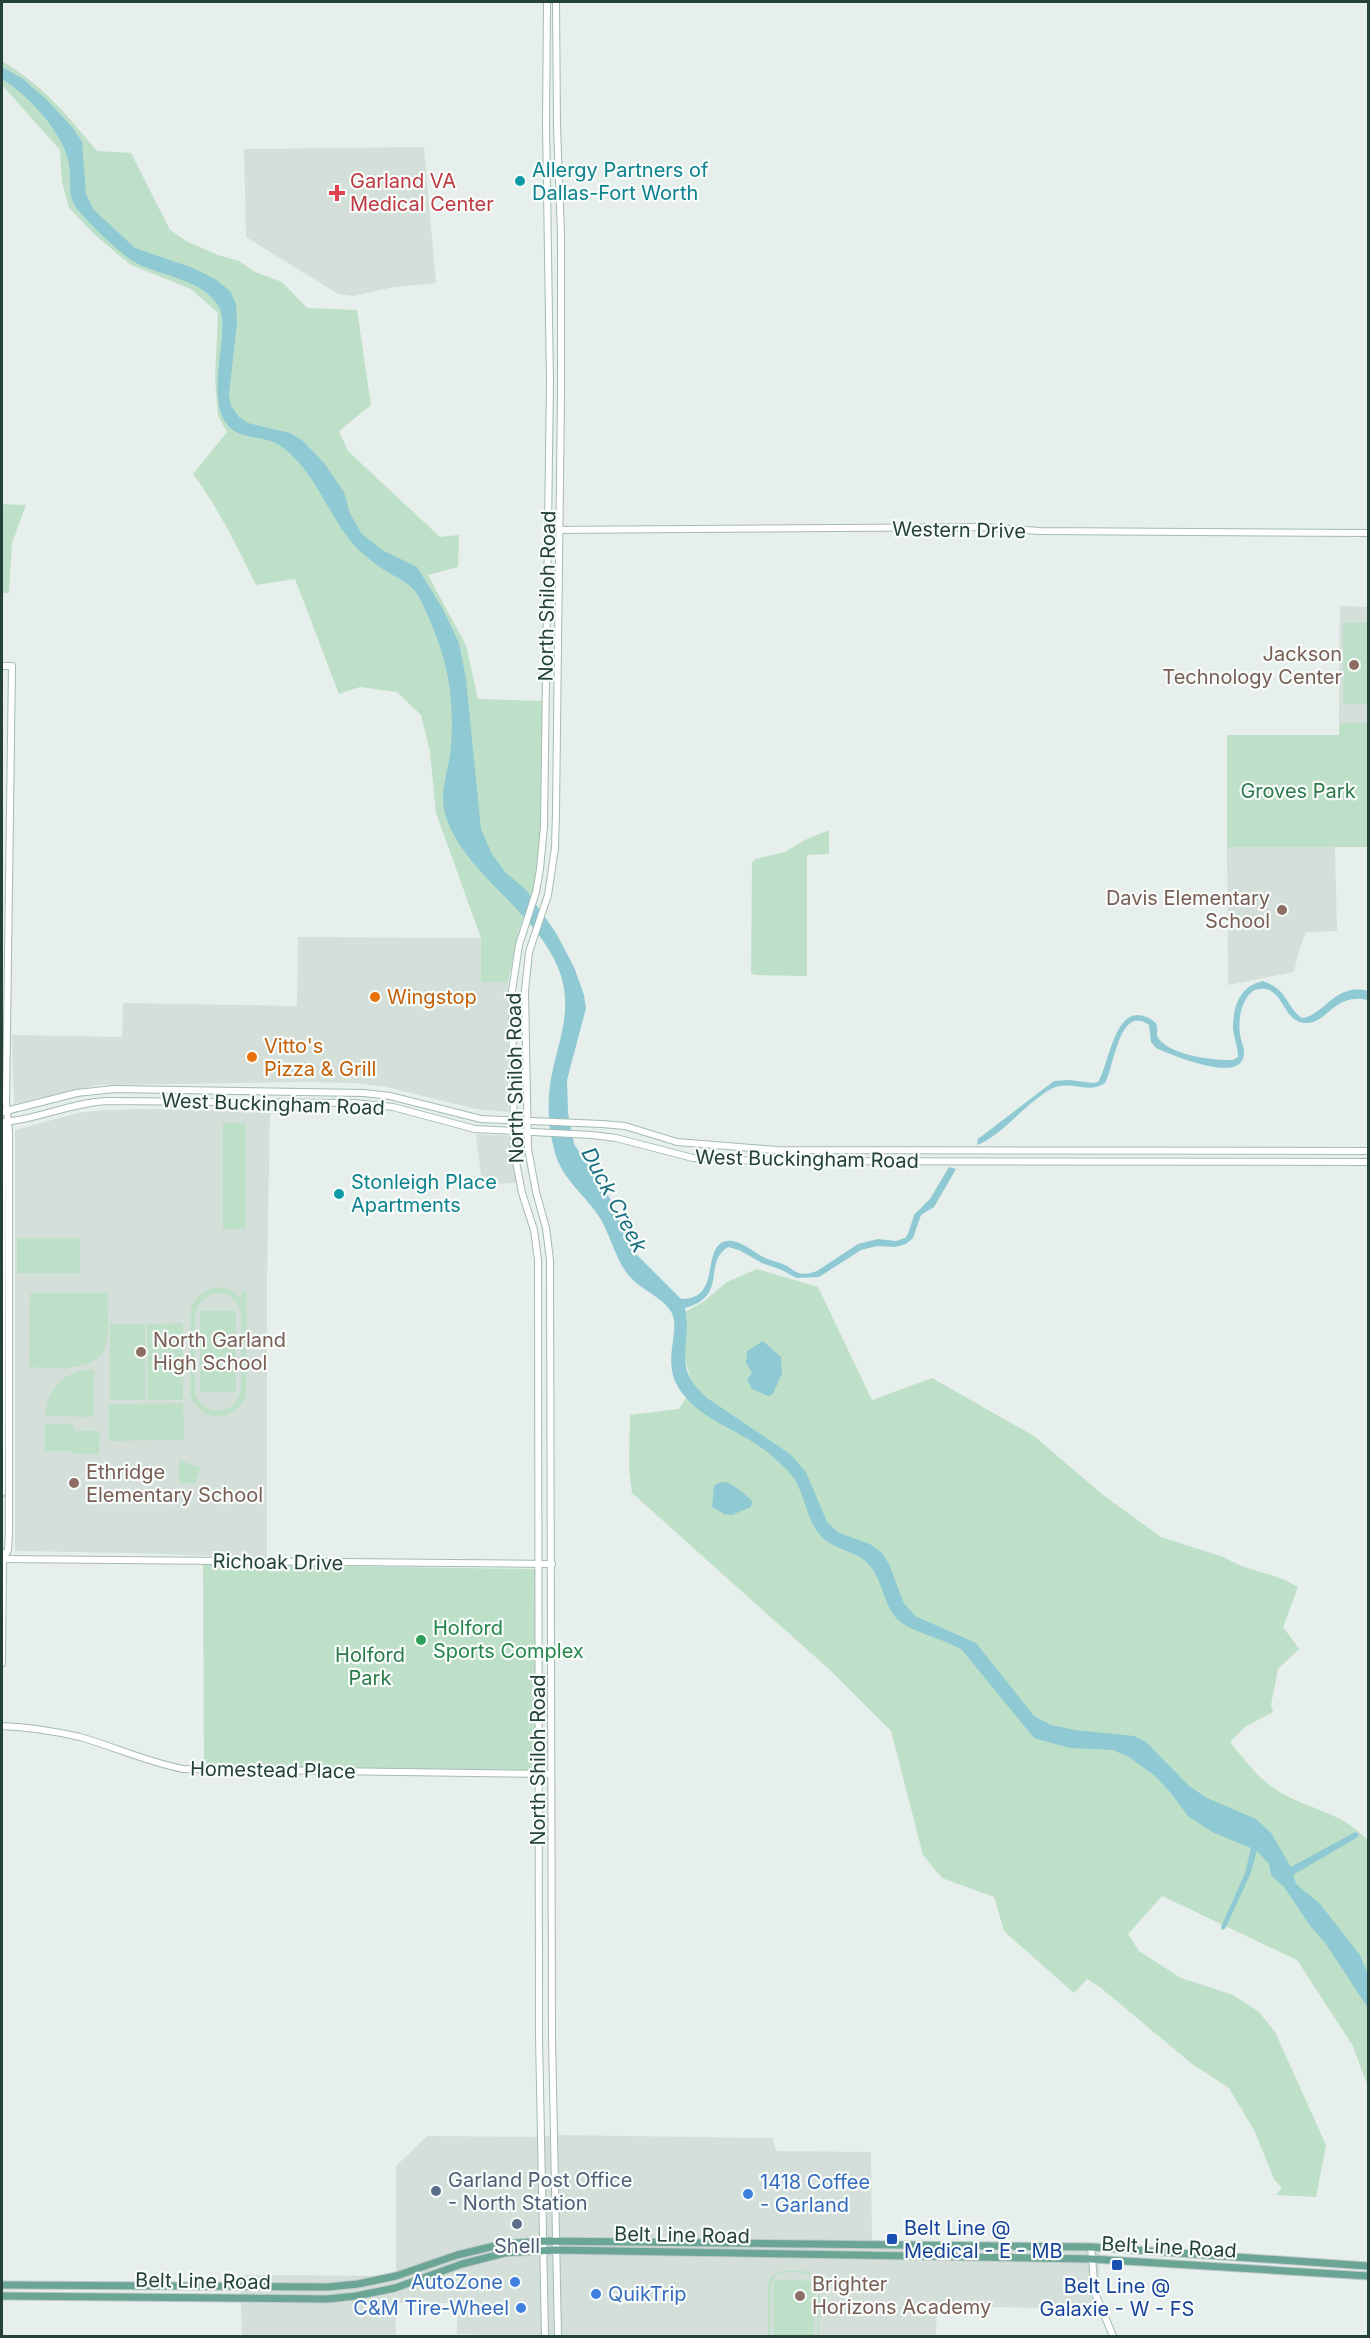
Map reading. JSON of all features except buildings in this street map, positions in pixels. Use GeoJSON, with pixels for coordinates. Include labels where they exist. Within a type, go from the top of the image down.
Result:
{"type":"FeatureCollection","features":[{"type":"Feature","properties":{"kind":"main road","name":"North Shiloh Road"},"geometry":{"type":"LineString","coordinates":[[545,2337],[539,2037],[538,1260],[534,1230],[515,1164],[512,1131],[512,991],[519,945],[536,892],[544,826],[550,381],[546,125],[547,2]]}},
{"type":"Feature","properties":{"kind":"main road","name":"North Shiloh Road"},"geometry":{"type":"LineString","coordinates":[[556,2],[561,234],[559,693],[555,849],[548,895],[531,946],[525,991],[527,1132],[530,1161],[550,1252],[551,1774],[555,2250],[558,2337]]}},
{"type":"Feature","properties":{"kind":"main road","name":"Western Drive"},"geometry":{"type":"LineString","coordinates":[[549,530],[984,528],[1039,531],[1368,533]]}},
{"type":"Feature","properties":{"kind":"main road"},"geometry":{"type":"LineString","coordinates":[[548,573],[559,573]]}},
{"type":"Feature","properties":{"kind":"main road"},"geometry":{"type":"LineString","coordinates":[[2,666],[12,666],[3,1128],[6,1258],[2,1493]]}},
{"type":"Feature","properties":{"kind":"main road"},"geometry":{"type":"LineString","coordinates":[[545,693],[559,693]]}},
{"type":"Feature","properties":{"kind":"main road"},"geometry":{"type":"LineString","coordinates":[[536,892],[548,895]]}},
{"type":"Feature","properties":{"kind":"main road"},"geometry":{"type":"LineString","coordinates":[[132,1089],[133,1100]]}},
{"type":"Feature","properties":{"kind":"main road","name":"West Buckingham Road"},"geometry":{"type":"LineString","coordinates":[[4,1112],[97,1090],[321,1092],[376,1094],[472,1117],[625,1126],[676,1142],[766,1149],[1368,1150]]}},
{"type":"Feature","properties":{"kind":"main road"},"geometry":{"type":"LineString","coordinates":[[321,1092],[321,1102]]}},
{"type":"Feature","properties":{"kind":"main road"},"geometry":{"type":"LineString","coordinates":[[69,1095],[70,1105]]}},
{"type":"Feature","properties":{"kind":"main road","name":"West Buckingham Road"},"geometry":{"type":"LineString","coordinates":[[4,1122],[93,1101],[321,1102],[382,1105],[458,1126],[616,1138],[693,1158],[758,1161],[1368,1162]]}},
{"type":"Feature","properties":{"kind":"main road"},"geometry":{"type":"LineString","coordinates":[[429,1117],[432,1107]]}},
{"type":"Feature","properties":{"kind":"main road"},"geometry":{"type":"LineString","coordinates":[[1021,1150],[1025,1161]]}},
{"type":"Feature","properties":{"kind":"main road"},"geometry":{"type":"LineString","coordinates":[[2,1663],[2,1556],[8,1550],[9,1533],[4,1373]]}},
{"type":"Feature","properties":{"kind":"main road","name":"Richoak Drive"},"geometry":{"type":"LineString","coordinates":[[2,1556],[552,1564]]}},
{"type":"Feature","properties":{"kind":"main road"},"geometry":{"type":"LineString","coordinates":[[538,1657],[551,1657]]}},
{"type":"Feature","properties":{"kind":"main road","name":"Homestead Place"},"geometry":{"type":"LineString","coordinates":[[2,1726],[30,1728],[81,1738],[149,1761],[183,1769],[551,1774]]}},
{"type":"Feature","properties":{"kind":"main road","name":"Belt Line Road"},"geometry":{"type":"LineString","coordinates":[[2,2285],[328,2287],[358,2284],[396,2276],[457,2255],[503,2244],[543,2241],[1091,2247],[1368,2266]]}},
{"type":"Feature","properties":{"kind":"main road"},"geometry":{"type":"LineString","coordinates":[[693,2242],[694,2252]]}},
{"type":"Feature","properties":{"kind":"main road"},"geometry":{"type":"LineString","coordinates":[[835,2255],[840,2244]]}},
{"type":"Feature","properties":{"kind":"main road"},"geometry":{"type":"LineString","coordinates":[[928,2246],[928,2256]]}},
{"type":"Feature","properties":{"kind":"main road"},"geometry":{"type":"LineString","coordinates":[[1091,2247],[1095,2293],[1113,2337]]}},
{"type":"Feature","properties":{"kind":"main road","name":"Belt Line Road"},"geometry":{"type":"LineString","coordinates":[[2,2296],[327,2299],[395,2288],[462,2264],[506,2253],[543,2250],[1092,2259],[1368,2276]]}},
{"type":"Feature","properties":{"kind":"shaded area","name":"Garland VA Medical Center"},"geometry":{"type":"Polygon","coordinates":[[[424,147],[436,283],[394,287],[353,296],[338,294],[246,237],[244,149],[424,147]]]}},
{"type":"Feature","properties":{"kind":"shaded area","name":"Jackson Technology Center"},"geometry":{"type":"Polygon","coordinates":[[[1340,606],[1368,607],[1368,723],[1339,723],[1340,606]]]}},
{"type":"Feature","properties":{"kind":"shaded area","name":"Davis Elementary School"},"geometry":{"type":"Polygon","coordinates":[[[1335,846],[1337,931],[1306,932],[1294,972],[1228,985],[1227,847],[1335,846]]]}},
{"type":"Feature","properties":{"kind":"shaded area"},"geometry":{"type":"Polygon","coordinates":[[[298,937],[481,938],[481,982],[508,982],[508,1112],[476,1109],[386,1087],[354,1083],[303,1082],[98,1085],[14,1104],[12,1035],[122,1037],[123,1003],[297,1006],[298,937]]]}},
{"type":"Feature","properties":{"kind":"shaded area","name":"North Garland High School"},"geometry":{"type":"Polygon","coordinates":[[[144,1109],[270,1111],[267,1281],[267,1558],[15,1551],[15,1130],[78,1113],[144,1109]]]}},
{"type":"Feature","properties":{"kind":"shaded area"},"geometry":{"type":"Polygon","coordinates":[[[476,1134],[509,1136],[516,1183],[482,1184],[476,1134]]]}},
{"type":"Feature","properties":{"kind":"shaded area"},"geometry":{"type":"Polygon","coordinates":[[[557,2135],[773,2138],[776,2151],[871,2152],[872,2241],[1100,2242],[1098,2309],[937,2306],[936,2336],[479,2336],[478,2334],[457,2334],[457,2303],[395,2303],[396,2336],[242,2336],[240,2275],[396,2276],[396,2166],[427,2136],[539,2137],[557,2135]]]}},
{"type":"Feature","properties":{"kind":"green space"},"geometry":{"type":"Polygon","coordinates":[[[2,61],[43,91],[97,151],[131,153],[170,230],[188,242],[239,261],[255,272],[282,282],[307,308],[357,310],[371,405],[339,431],[348,451],[440,537],[459,535],[458,567],[428,575],[466,645],[478,699],[543,701],[540,855],[535,886],[519,930],[508,982],[481,982],[481,938],[436,813],[430,752],[421,715],[397,692],[360,687],[339,694],[295,579],[256,585],[235,542],[193,474],[227,432],[218,416],[215,378],[218,313],[191,289],[131,265],[95,235],[69,208],[62,182],[60,150],[2,85],[2,61]]]}},
{"type":"Feature","properties":{"kind":"green space"},"geometry":{"type":"Polygon","coordinates":[[[2,504],[26,505],[12,543],[9,593],[2,593],[2,504]]]}},
{"type":"Feature","properties":{"kind":"green space","name":"Jackson Technology Center"},"geometry":{"type":"Polygon","coordinates":[[[1343,623],[1368,623],[1368,704],[1343,704],[1343,623]]]}},
{"type":"Feature","properties":{"kind":"green space","name":"Groves Park"},"geometry":{"type":"Polygon","coordinates":[[[1339,723],[1368,723],[1368,847],[1227,847],[1227,735],[1339,735],[1339,723]]]}},
{"type":"Feature","properties":{"kind":"green space"},"geometry":{"type":"Polygon","coordinates":[[[829,830],[829,854],[807,855],[807,976],[751,973],[752,863],[755,859],[785,852],[829,830]]]}},
{"type":"Feature","properties":{"kind":"green space"},"geometry":{"type":"Polygon","coordinates":[[[223,1123],[246,1123],[246,1229],[223,1229],[223,1123]]]}},
{"type":"Feature","properties":{"kind":"green space"},"geometry":{"type":"Polygon","coordinates":[[[17,1238],[80,1238],[80,1273],[17,1273],[17,1238]]]}},
{"type":"Feature","properties":{"kind":"green space"},"geometry":{"type":"Polygon","coordinates":[[[757,1269],[818,1287],[872,1400],[932,1378],[1034,1436],[1103,1495],[1161,1537],[1223,1557],[1241,1566],[1283,1579],[1298,1587],[1283,1627],[1299,1649],[1278,1669],[1271,1705],[1273,1712],[1245,1727],[1230,1742],[1257,1773],[1275,1789],[1290,1798],[1342,1820],[1368,1840],[1368,2087],[1353,2046],[1297,1960],[1162,1896],[1128,1934],[1139,1951],[1181,1978],[1233,1995],[1258,2011],[1275,2032],[1326,2145],[1316,2197],[1276,2195],[1282,2187],[1275,2181],[1254,2130],[1229,2088],[1192,2064],[1101,1988],[1087,1979],[1074,1993],[1004,1931],[994,1897],[942,1878],[923,1855],[891,1731],[832,1672],[632,1493],[629,1469],[630,1415],[679,1409],[693,1387],[681,1345],[685,1312],[703,1302],[727,1282],[757,1269]]]}},
{"type":"Feature","properties":{"kind":"green space"},"geometry":{"type":"Polygon","coordinates":[[[211,1288],[231,1289],[241,1299],[242,1291],[247,1291],[246,1396],[238,1408],[226,1416],[205,1414],[193,1402],[190,1394],[191,1308],[201,1294],[211,1288]],[[218,1293],[210,1295],[201,1302],[195,1313],[195,1392],[201,1403],[217,1410],[235,1404],[241,1391],[240,1312],[234,1300],[218,1293]]]}},
{"type":"Feature","properties":{"kind":"green space"},"geometry":{"type":"Polygon","coordinates":[[[30,1293],[108,1293],[107,1339],[101,1354],[94,1361],[84,1365],[60,1368],[29,1367],[30,1293]]]}},
{"type":"Feature","properties":{"kind":"green space"},"geometry":{"type":"Polygon","coordinates":[[[200,1311],[236,1311],[236,1392],[200,1392],[200,1311]]]}},
{"type":"Feature","properties":{"kind":"green space"},"geometry":{"type":"Polygon","coordinates":[[[183,1323],[183,1400],[148,1400],[147,1324],[183,1323]]]}},
{"type":"Feature","properties":{"kind":"green space"},"geometry":{"type":"Polygon","coordinates":[[[110,1324],[145,1324],[145,1400],[110,1400],[110,1324]]]}},
{"type":"Feature","properties":{"kind":"green space"},"geometry":{"type":"Polygon","coordinates":[[[82,1370],[94,1370],[94,1414],[91,1417],[45,1416],[48,1400],[55,1387],[66,1377],[82,1370]]]}},
{"type":"Feature","properties":{"kind":"green space"},"geometry":{"type":"Polygon","coordinates":[[[183,1403],[184,1440],[109,1441],[109,1404],[183,1403]]]}},
{"type":"Feature","properties":{"kind":"green space"},"geometry":{"type":"Polygon","coordinates":[[[45,1424],[73,1424],[74,1431],[100,1431],[99,1454],[45,1451],[45,1424]]]}},
{"type":"Feature","properties":{"kind":"green space"},"geometry":{"type":"Polygon","coordinates":[[[179,1460],[201,1468],[195,1483],[179,1483],[179,1460]]]}},
{"type":"Feature","properties":{"kind":"green space","name":"Holford Park"},"geometry":{"type":"Polygon","coordinates":[[[203,1564],[534,1569],[536,1573],[535,1767],[530,1770],[204,1766],[203,1564]]]}},
{"type":"Feature","properties":{"kind":"green space"},"geometry":{"type":"Polygon","coordinates":[[[781,2271],[809,2272],[817,2279],[820,2284],[819,2336],[817,2336],[818,2284],[816,2279],[807,2274],[791,2272],[776,2275],[771,2284],[770,2336],[768,2336],[768,2284],[771,2277],[781,2271]]]}},
{"type":"Feature","properties":{"kind":"green space"},"geometry":{"type":"Polygon","coordinates":[[[774,2280],[815,2281],[814,2336],[773,2336],[774,2280]]]}},
{"type":"Feature","properties":{"kind":"water"},"geometry":{"type":"Polygon","coordinates":[[[2,67],[23,79],[73,128],[82,142],[86,194],[94,210],[135,248],[193,268],[215,279],[230,291],[236,304],[237,323],[229,394],[231,406],[239,417],[248,423],[290,433],[303,441],[324,463],[344,492],[350,513],[361,533],[382,550],[417,567],[443,609],[459,643],[466,679],[481,829],[492,854],[505,872],[526,890],[556,933],[574,967],[584,995],[586,1008],[567,1080],[568,1113],[574,1144],[611,1200],[632,1250],[681,1299],[694,1297],[702,1291],[707,1282],[714,1252],[719,1245],[727,1241],[742,1244],[765,1258],[797,1272],[810,1273],[817,1271],[858,1244],[878,1239],[896,1241],[905,1238],[914,1215],[930,1199],[949,1167],[956,1169],[934,1207],[921,1215],[913,1238],[906,1244],[895,1247],[877,1246],[861,1250],[819,1277],[796,1278],[739,1250],[728,1247],[720,1254],[716,1262],[711,1288],[707,1296],[698,1303],[685,1308],[686,1367],[697,1388],[710,1400],[790,1454],[806,1472],[827,1522],[839,1533],[870,1544],[882,1553],[890,1566],[903,1602],[915,1616],[976,1643],[1034,1716],[1051,1725],[1075,1730],[1134,1736],[1146,1742],[1189,1786],[1207,1798],[1256,1819],[1271,1833],[1291,1867],[1355,1832],[1359,1834],[1358,1837],[1293,1875],[1296,1884],[1320,1904],[1360,1955],[1368,1975],[1368,2008],[1326,1944],[1311,1927],[1284,1887],[1271,1875],[1269,1864],[1257,1851],[1250,1875],[1225,1929],[1222,1930],[1221,1927],[1245,1873],[1251,1848],[1212,1832],[1188,1816],[1155,1776],[1129,1757],[1113,1750],[1070,1748],[1034,1738],[962,1650],[898,1620],[870,1565],[820,1535],[812,1522],[795,1480],[785,1468],[762,1448],[698,1409],[678,1387],[671,1365],[674,1326],[670,1310],[631,1278],[617,1256],[598,1215],[561,1168],[557,1159],[550,1132],[549,1105],[551,1079],[565,1012],[563,985],[559,970],[548,948],[518,910],[469,857],[446,817],[443,799],[451,747],[450,689],[443,655],[418,595],[406,582],[380,567],[353,544],[312,480],[282,447],[266,440],[241,434],[227,425],[219,403],[218,373],[222,316],[219,307],[202,289],[191,283],[131,260],[86,219],[74,204],[70,193],[69,164],[60,140],[33,105],[2,79],[2,67]]]}},
{"type":"Feature","properties":{"kind":"water"},"geometry":{"type":"Polygon","coordinates":[[[1263,981],[1278,989],[1302,1018],[1317,1012],[1338,995],[1347,991],[1357,989],[1368,991],[1368,1000],[1357,999],[1340,1003],[1321,1018],[1308,1023],[1299,1022],[1293,1018],[1274,993],[1260,989],[1253,991],[1244,1003],[1240,1019],[1244,1052],[1241,1062],[1233,1067],[1220,1068],[1206,1065],[1156,1048],[1151,1042],[1149,1025],[1139,1021],[1131,1023],[1119,1040],[1105,1083],[1092,1088],[1058,1086],[1051,1089],[995,1135],[977,1145],[978,1139],[1054,1081],[1098,1082],[1116,1035],[1122,1024],[1130,1017],[1140,1015],[1152,1020],[1157,1025],[1157,1036],[1170,1048],[1192,1056],[1233,1060],[1238,1057],[1233,1028],[1236,1005],[1243,992],[1263,981]]]}},
{"type":"Feature","properties":{"kind":"water"},"geometry":{"type":"Polygon","coordinates":[[[763,1341],[781,1357],[782,1373],[773,1394],[768,1396],[752,1389],[747,1379],[752,1373],[746,1362],[747,1351],[763,1341]]]}},
{"type":"Feature","properties":{"kind":"water"},"geometry":{"type":"Polygon","coordinates":[[[726,1482],[740,1490],[752,1501],[751,1507],[732,1515],[724,1514],[712,1507],[714,1486],[726,1482]]]}},
{"type":"Feature","properties":{"kind":"place","name":"Allergy Partners of Dallas-Fort Worth"},"geometry":{"type":"Point","coordinates":[520,181]}},
{"type":"Feature","properties":{"kind":"place","name":"Garland VA Medical Center"},"geometry":{"type":"Point","coordinates":[337,193]}},
{"type":"Feature","properties":{"kind":"place","name":"Jackson Technology Center"},"geometry":{"type":"Point","coordinates":[1354,665]}},
{"type":"Feature","properties":{"kind":"place","name":"Davis Elementary School"},"geometry":{"type":"Point","coordinates":[1282,910]}},
{"type":"Feature","properties":{"kind":"place","name":"Wingstop"},"geometry":{"type":"Point","coordinates":[375,997]}},
{"type":"Feature","properties":{"kind":"place","name":"Vitto's Pizza & Grill"},"geometry":{"type":"Point","coordinates":[252,1057]}},
{"type":"Feature","properties":{"kind":"place","name":"Stonleigh Place Apartments"},"geometry":{"type":"Point","coordinates":[339,1194]}},
{"type":"Feature","properties":{"kind":"place","name":"North Garland High School"},"geometry":{"type":"Point","coordinates":[141,1352]}},
{"type":"Feature","properties":{"kind":"place","name":"Ethridge Elementary School"},"geometry":{"type":"Point","coordinates":[74,1483]}},
{"type":"Feature","properties":{"kind":"place","name":"Holford Sports Complex"},"geometry":{"type":"Point","coordinates":[421,1640]}},
{"type":"Feature","properties":{"kind":"place","name":"Garland Post Office - North Station"},"geometry":{"type":"Point","coordinates":[436,2191]}},
{"type":"Feature","properties":{"kind":"place","name":"1418 Coffee - Garland"},"geometry":{"type":"Point","coordinates":[748,2194]}},
{"type":"Feature","properties":{"kind":"place","name":"Shell"},"geometry":{"type":"Point","coordinates":[517,2224]}},
{"type":"Feature","properties":{"kind":"place","name":"Belt Line @ Medical - E - MB"},"geometry":{"type":"Point","coordinates":[892,2239]}},
{"type":"Feature","properties":{"kind":"place","name":"Belt Line @ Galaxie - W - FS"},"geometry":{"type":"Point","coordinates":[1117,2265]}},
{"type":"Feature","properties":{"kind":"place","name":"AutoZone"},"geometry":{"type":"Point","coordinates":[515,2282]}},
{"type":"Feature","properties":{"kind":"place","name":"QuikTrip"},"geometry":{"type":"Point","coordinates":[596,2294]}},
{"type":"Feature","properties":{"kind":"place","name":"Brighter Horizons Academy"},"geometry":{"type":"Point","coordinates":[800,2296]}},
{"type":"Feature","properties":{"kind":"place","name":"C&M Tire-Wheel"},"geometry":{"type":"Point","coordinates":[521,2308]}},
{"type":"Feature","properties":{"kind":"water label","name":"Duck Creek"},"geometry":{"type":"Point","coordinates":[614,1200]}}]}
